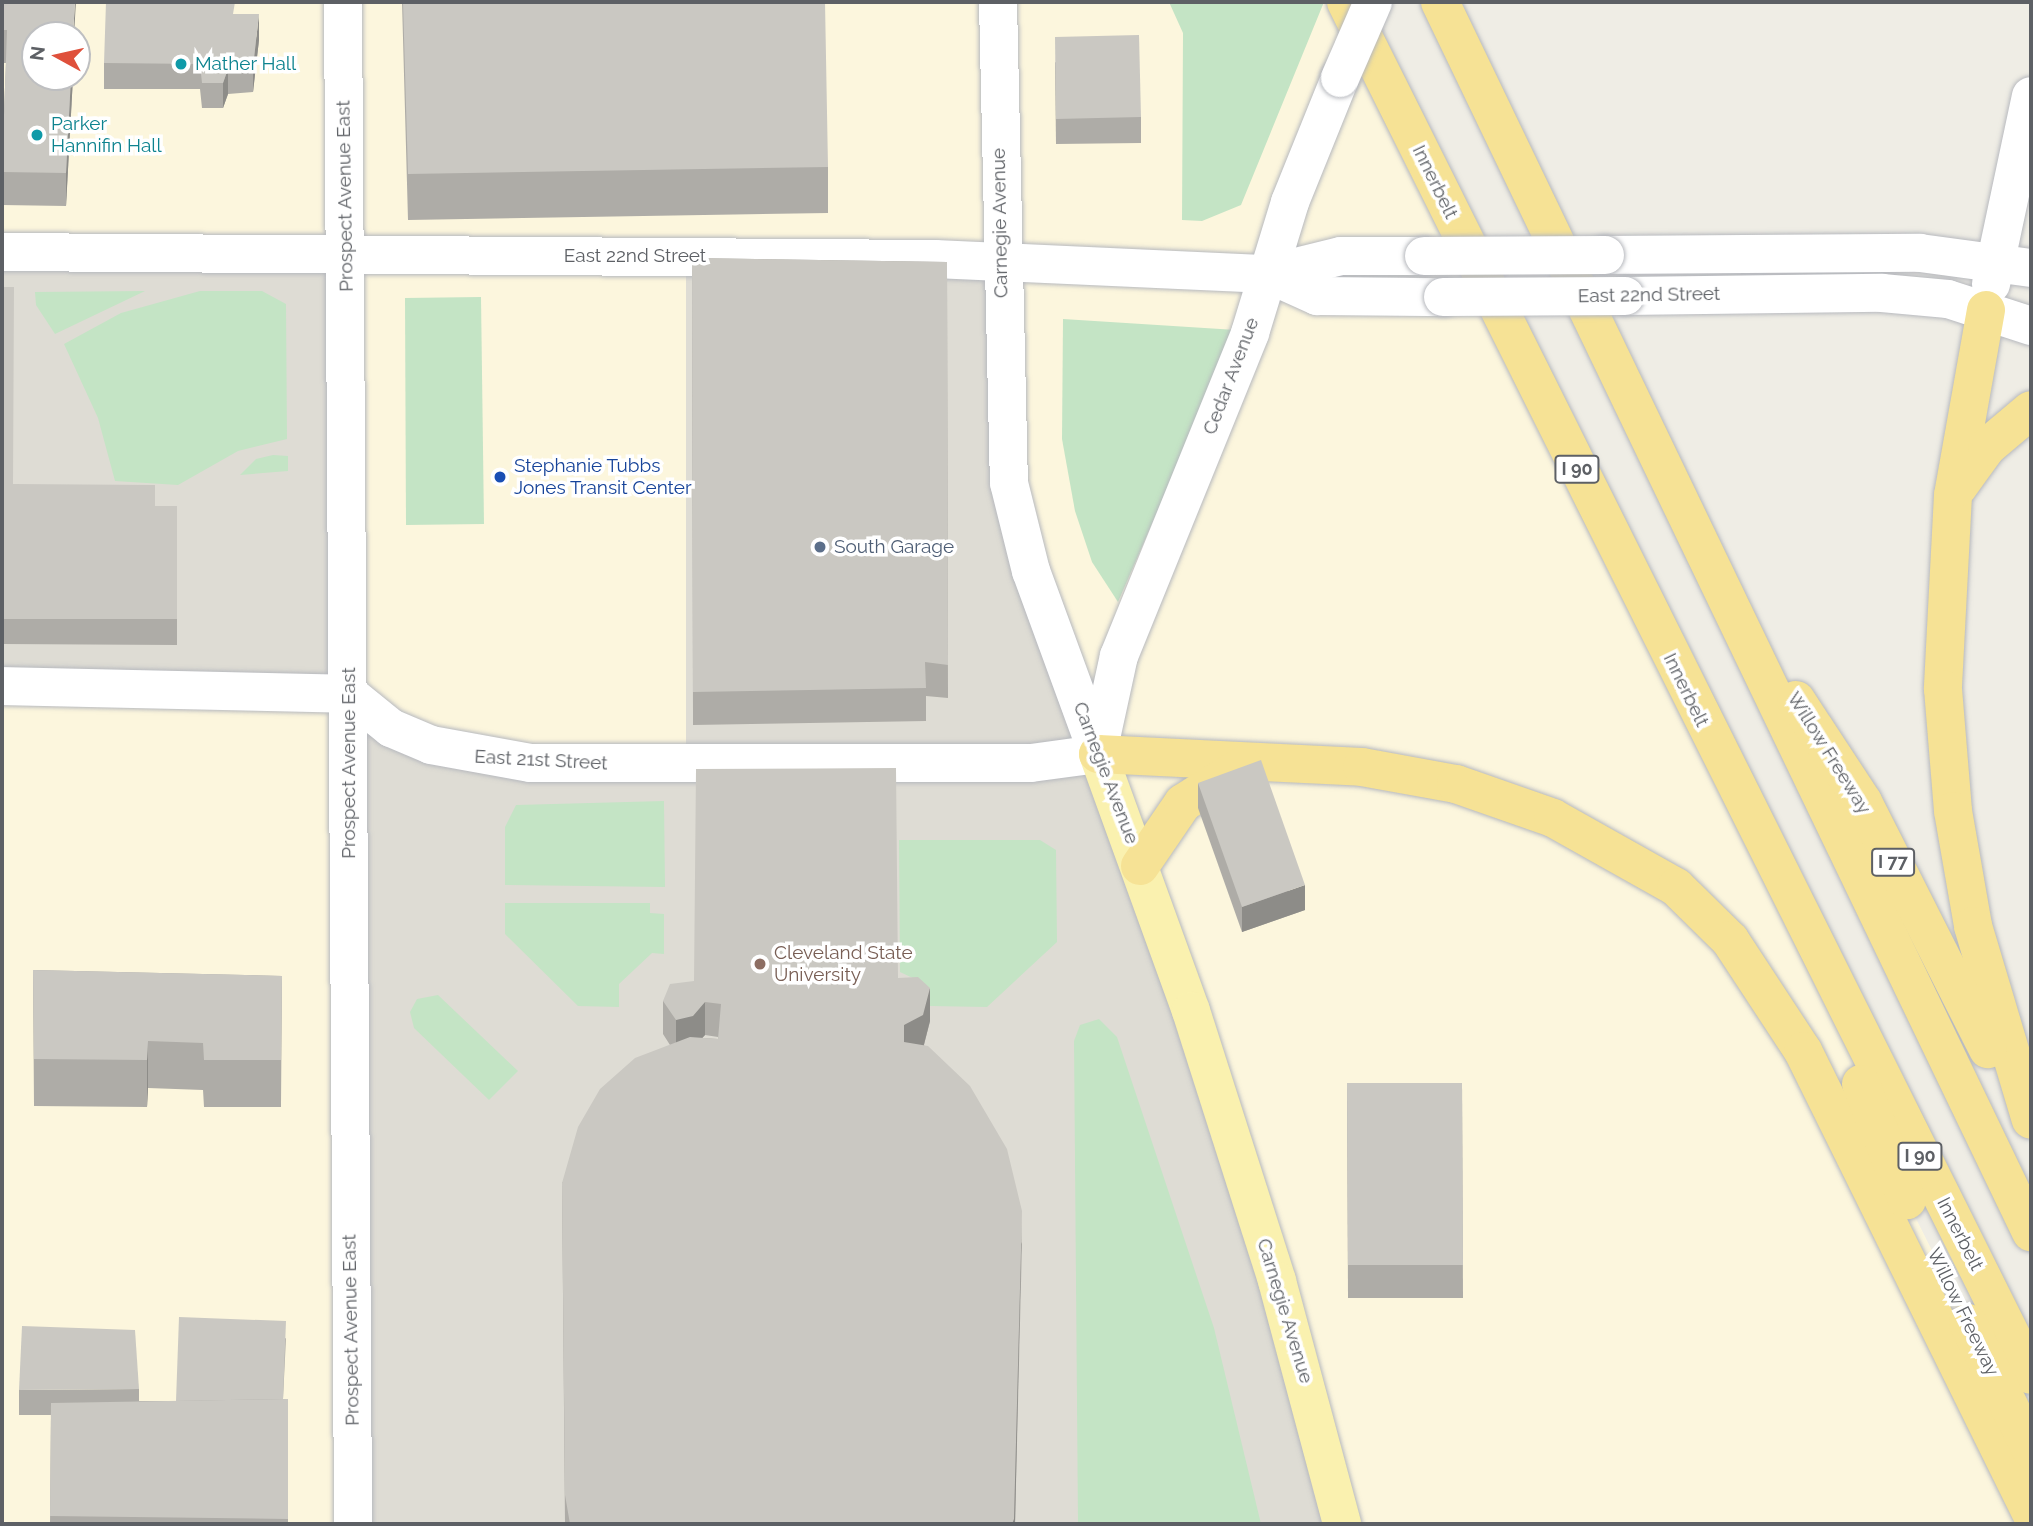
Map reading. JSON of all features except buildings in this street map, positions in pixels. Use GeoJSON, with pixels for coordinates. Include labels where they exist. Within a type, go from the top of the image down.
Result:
{"type":"FeatureCollection","features":[{"type":"Feature","properties":{"kind":"highway","name":"Innerbelt"},"geometry":{"type":"LineString","coordinates":[[1346,2],[1808,937],[2031,1375]]}},
{"type":"Feature","properties":{"kind":"highway"},"geometry":{"type":"LineString","coordinates":[[1440,2],[1731,602],[1826,813],[2031,1232]]}},
{"type":"Feature","properties":{"kind":"highway"},"geometry":{"type":"LineString","coordinates":[[1986,310],[1953,495],[1942,631],[1953,811],[1987,986],[2031,1120]]}},
{"type":"Feature","properties":{"kind":"highway"},"geometry":{"type":"LineString","coordinates":[[1953,495],[1987,447],[2031,410]]}},
{"type":"Feature","properties":{"kind":"highway","name":"Willow Freeway"},"geometry":{"type":"LineString","coordinates":[[1731,602],[1863,802],[2031,1135]]}},
{"type":"Feature","properties":{"kind":"highway"},"geometry":{"type":"LineString","coordinates":[[1098,754],[1362,767],[1504,799],[1638,862],[1706,913],[1758,978],[1820,1082],[2031,1513]]}},
{"type":"Feature","properties":{"kind":"highway"},"geometry":{"type":"LineString","coordinates":[[1140,866],[1183,803],[1212,779],[1251,762]]}},
{"type":"Feature","properties":{"kind":"highway","name":"Willow Freeway"},"geometry":{"type":"LineString","coordinates":[[1808,937],[1889,1164],[2031,1450]]}},
{"type":"Feature","properties":{"kind":"main road","name":"Carnegie Avenue"},"geometry":{"type":"LineString","coordinates":[[1098,754],[1140,866],[1286,1307],[1342,1524]]}},
{"type":"Feature","properties":{"kind":"street","name":"Prospect Avenue East"},"geometry":{"type":"LineString","coordinates":[[343,2],[347,256],[353,1524]]}},
{"type":"Feature","properties":{"kind":"street","name":"Carnegie Avenue"},"geometry":{"type":"LineString","coordinates":[[998,2],[1001,262],[1009,483],[1031,571],[1098,754]]}},
{"type":"Feature","properties":{"kind":"street","name":"Cedar Avenue"},"geometry":{"type":"LineString","coordinates":[[1098,754],[1119,656],[1268,274],[1340,78],[1373,2]]}},
{"type":"Feature","properties":{"kind":"street"},"geometry":{"type":"LineString","coordinates":[[1986,310],[2014,264],[2031,96]]}},
{"type":"Feature","properties":{"kind":"street","name":"East 22nd Street"},"geometry":{"type":"LineString","coordinates":[[2,252],[1001,262],[1268,274],[1341,257],[1920,253],[2014,264]]}},
{"type":"Feature","properties":{"kind":"street","name":"East 22nd Street"},"geometry":{"type":"LineString","coordinates":[[1268,274],[1317,296],[1882,293],[1986,310],[2031,326]]}},
{"type":"Feature","properties":{"kind":"street"},"geometry":{"type":"LineString","coordinates":[[2,685],[349,694]]}},
{"type":"Feature","properties":{"kind":"street","name":"East 21st Street"},"geometry":{"type":"LineString","coordinates":[[349,694],[391,728],[497,760],[1031,763],[1098,754]]}},
{"type":"Feature","properties":{"kind":"shaded area"},"geometry":{"type":"Polygon","coordinates":[[[2,2],[1346,2],[1808,937],[1889,1164],[2031,1450],[2031,1524],[1342,1524],[686,257],[686,764],[353,1524],[2,1524],[2,2]]]}},
{"type":"Feature","properties":{"kind":"shaded area"},"geometry":{"type":"Polygon","coordinates":[[[2,252],[347,256],[349,694],[2,686],[2,252]]]}},
{"type":"Feature","properties":{"kind":"shaded area","name":"Cleveland State University"},"geometry":{"type":"Polygon","coordinates":[[[686,257],[1001,262],[1005,443],[1342,1524],[353,1524],[349,694],[391,728],[686,764],[686,257]]]}},
{"type":"Feature","properties":{"kind":"green space"},"geometry":{"type":"Polygon","coordinates":[[[1169,2],[1324,2],[1241,205],[1202,221],[1182,220],[1183,33],[1169,2]]]}},
{"type":"Feature","properties":{"kind":"green space"},"geometry":{"type":"Polygon","coordinates":[[[145,291],[55,334],[36,305],[35,292],[145,291]]]}},
{"type":"Feature","properties":{"kind":"green space"},"geometry":{"type":"Polygon","coordinates":[[[200,291],[262,291],[286,304],[287,439],[238,451],[178,485],[115,481],[98,418],[64,344],[121,313],[200,291]]]}},
{"type":"Feature","properties":{"kind":"green space"},"geometry":{"type":"Polygon","coordinates":[[[481,297],[484,524],[406,525],[405,298],[481,297]]]}},
{"type":"Feature","properties":{"kind":"green space"},"geometry":{"type":"Polygon","coordinates":[[[1063,319],[1236,330],[1118,602],[1092,562],[1075,511],[1062,439],[1063,319]]]}},
{"type":"Feature","properties":{"kind":"green space"},"geometry":{"type":"Polygon","coordinates":[[[273,455],[288,456],[288,471],[240,475],[256,459],[273,455]]]}},
{"type":"Feature","properties":{"kind":"green space"},"geometry":{"type":"Polygon","coordinates":[[[664,801],[665,887],[505,885],[505,827],[516,805],[664,801]]]}},
{"type":"Feature","properties":{"kind":"green space"},"geometry":{"type":"Polygon","coordinates":[[[899,840],[1040,840],[1056,850],[1057,942],[987,1007],[929,1006],[917,980],[900,972],[899,840]]]}},
{"type":"Feature","properties":{"kind":"green space"},"geometry":{"type":"Polygon","coordinates":[[[505,903],[650,903],[650,913],[664,914],[664,954],[652,953],[619,984],[619,1007],[578,1006],[505,934],[505,903]]]}},
{"type":"Feature","properties":{"kind":"green space"},"geometry":{"type":"Polygon","coordinates":[[[438,995],[518,1071],[489,1100],[414,1028],[410,1012],[417,999],[438,995]]]}},
{"type":"Feature","properties":{"kind":"green space"},"geometry":{"type":"Polygon","coordinates":[[[1099,1019],[1117,1037],[1214,1328],[1261,1524],[1078,1524],[1074,1041],[1080,1025],[1099,1019]]]}},
{"type":"Feature","properties":{"kind":"place","name":"Mather Hall"},"geometry":{"type":"Point","coordinates":[181,64]}},
{"type":"Feature","properties":{"kind":"place","name":"Parker Hannifin Hall"},"geometry":{"type":"Point","coordinates":[37,135]}},
{"type":"Feature","properties":{"kind":"place","name":"Stephanie Tubbs Jones Transit Center"},"geometry":{"type":"Point","coordinates":[500,477]}},
{"type":"Feature","properties":{"kind":"place","name":"South Garage"},"geometry":{"type":"Point","coordinates":[820,547]}},
{"type":"Feature","properties":{"kind":"place","name":"Cleveland State University"},"geometry":{"type":"Point","coordinates":[760,964]}}]}
